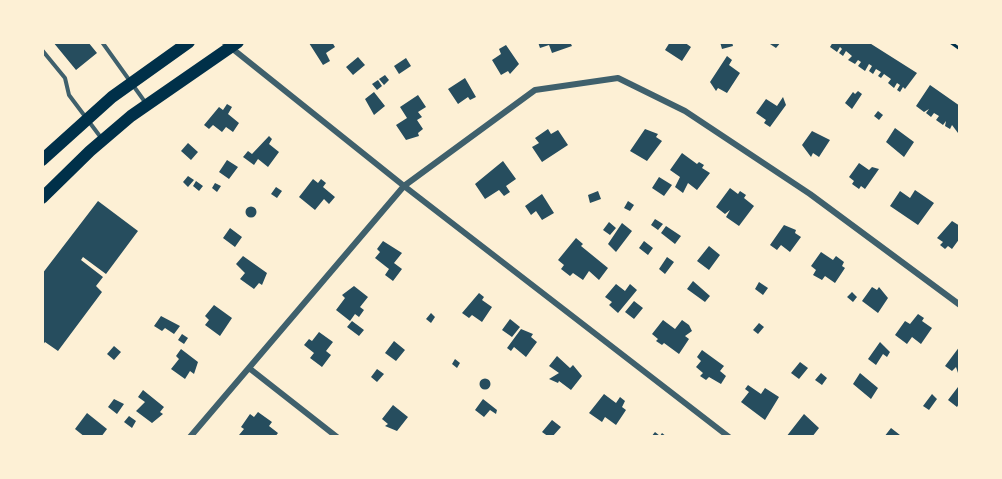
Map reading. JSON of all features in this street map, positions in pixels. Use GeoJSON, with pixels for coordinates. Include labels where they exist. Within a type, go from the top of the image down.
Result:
{"type":"FeatureCollection","features":[{"type":"Feature","properties":{"kind":"main road"},"geometry":{"type":"LineString","coordinates":[[42,160],[86,119],[131,83],[189,42]]}},
{"type":"Feature","properties":{"kind":"main road"},"geometry":{"type":"LineString","coordinates":[[42,198],[103,140],[230,44]]}},
{"type":"Feature","properties":{"kind":"street"},"geometry":{"type":"LineString","coordinates":[[230,44],[404,186],[729,437]]}},
{"type":"Feature","properties":{"kind":"street"},"geometry":{"type":"LineString","coordinates":[[190,437],[404,186],[535,90],[618,78],[685,111],[810,194],[960,305]]}},
{"type":"Feature","properties":{"kind":"street"},"geometry":{"type":"LineString","coordinates":[[249,368],[338,437]]}},
{"type":"Feature","properties":{"kind":"lane"},"geometry":{"type":"LineString","coordinates":[[102,42],[147,105]]}},
{"type":"Feature","properties":{"kind":"lane"},"geometry":{"type":"LineString","coordinates":[[42,50],[65,78],[69,95],[103,140]]}},
{"type":"Feature","properties":{"kind":"path"},"geometry":{"type":"LineString","coordinates":[[950,42],[960,49]]}},
{"type":"Feature","properties":{"kind":"building"},"geometry":{"type":"Polygon","coordinates":[[[53,42],[88,42],[97,53],[76,70],[53,42]]]}},
{"type":"Feature","properties":{"kind":"building"},"geometry":{"type":"Polygon","coordinates":[[[332,42],[335,47],[326,53],[330,61],[323,65],[309,43],[332,42]]]}},
{"type":"Feature","properties":{"kind":"building"},"geometry":{"type":"Polygon","coordinates":[[[538,42],[570,42],[572,46],[552,53],[549,45],[540,48],[538,42]]]}},
{"type":"Feature","properties":{"kind":"building"},"geometry":{"type":"Polygon","coordinates":[[[670,42],[684,42],[691,47],[682,61],[665,50],[670,42]]]}},
{"type":"Feature","properties":{"kind":"building"},"geometry":{"type":"Polygon","coordinates":[[[720,42],[732,42],[733,46],[722,49],[720,42]]]}},
{"type":"Feature","properties":{"kind":"building"},"geometry":{"type":"Polygon","coordinates":[[[767,42],[781,42],[776,48],[767,42]]]}},
{"type":"Feature","properties":{"kind":"building"},"geometry":{"type":"Polygon","coordinates":[[[833,42],[868,42],[917,73],[900,92],[897,90],[900,85],[897,83],[894,88],[888,83],[891,79],[884,74],[881,78],[878,76],[881,72],[876,69],[873,74],[869,71],[872,66],[869,64],[865,71],[858,66],[861,62],[858,60],[855,64],[848,60],[852,56],[846,51],[843,56],[839,53],[842,49],[840,47],[837,52],[830,47],[833,42]]]}},
{"type":"Feature","properties":{"kind":"building"},"geometry":{"type":"Polygon","coordinates":[[[506,45],[519,64],[510,74],[508,71],[501,75],[492,60],[501,54],[499,49],[506,45]]]}},
{"type":"Feature","properties":{"kind":"building"},"geometry":{"type":"Polygon","coordinates":[[[727,56],[732,60],[729,65],[740,73],[727,93],[718,88],[716,91],[710,82],[727,56]]]}},
{"type":"Feature","properties":{"kind":"building"},"geometry":{"type":"Polygon","coordinates":[[[358,57],[365,65],[353,75],[346,67],[358,57]]]}},
{"type":"Feature","properties":{"kind":"building"},"geometry":{"type":"Polygon","coordinates":[[[406,58],[411,66],[399,74],[394,66],[406,58]]]}},
{"type":"Feature","properties":{"kind":"building"},"geometry":{"type":"Polygon","coordinates":[[[385,75],[389,80],[384,85],[379,79],[385,75]]]}},
{"type":"Feature","properties":{"kind":"building"},"geometry":{"type":"Polygon","coordinates":[[[465,78],[476,97],[470,100],[468,97],[458,104],[448,89],[465,78]]]}},
{"type":"Feature","properties":{"kind":"building"},"geometry":{"type":"Polygon","coordinates":[[[378,80],[382,86],[377,90],[372,84],[378,80]]]}},
{"type":"Feature","properties":{"kind":"building"},"geometry":{"type":"Polygon","coordinates":[[[930,85],[960,106],[958,133],[952,125],[950,129],[945,126],[946,121],[943,125],[936,120],[939,116],[934,113],[931,117],[926,113],[929,109],[924,112],[916,106],[930,85]]]}},
{"type":"Feature","properties":{"kind":"building"},"geometry":{"type":"Polygon","coordinates":[[[858,91],[862,94],[852,109],[845,103],[853,92],[855,94],[858,91]]]}},
{"type":"Feature","properties":{"kind":"building"},"geometry":{"type":"Polygon","coordinates":[[[374,92],[385,106],[374,115],[365,99],[374,92]]]}},
{"type":"Feature","properties":{"kind":"building"},"geometry":{"type":"Polygon","coordinates":[[[418,95],[426,107],[418,112],[422,117],[417,120],[423,129],[418,133],[419,136],[406,140],[396,125],[407,118],[400,107],[418,95]]]}},
{"type":"Feature","properties":{"kind":"building"},"geometry":{"type":"Polygon","coordinates":[[[783,97],[786,105],[770,127],[764,123],[766,120],[756,113],[766,99],[777,106],[783,97]]]}},
{"type":"Feature","properties":{"kind":"building"},"geometry":{"type":"Polygon","coordinates":[[[227,104],[232,107],[228,114],[239,123],[233,132],[226,127],[222,132],[213,125],[209,129],[204,125],[219,107],[223,110],[227,104]]]}},
{"type":"Feature","properties":{"kind":"building"},"geometry":{"type":"Polygon","coordinates":[[[878,111],[883,115],[879,120],[874,116],[878,111]]]}},
{"type":"Feature","properties":{"kind":"building"},"geometry":{"type":"Polygon","coordinates":[[[895,128],[914,142],[904,157],[886,142],[895,128]]]}},
{"type":"Feature","properties":{"kind":"building"},"geometry":{"type":"Polygon","coordinates":[[[548,129],[551,134],[558,130],[568,145],[542,162],[532,147],[539,143],[535,138],[548,129]]]}},
{"type":"Feature","properties":{"kind":"building"},"geometry":{"type":"Polygon","coordinates":[[[645,129],[658,134],[656,137],[662,141],[647,161],[630,151],[645,129]]]}},
{"type":"Feature","properties":{"kind":"building"},"geometry":{"type":"Polygon","coordinates":[[[812,131],[830,140],[819,157],[813,153],[811,157],[802,145],[812,131]]]}},
{"type":"Feature","properties":{"kind":"building"},"geometry":{"type":"Polygon","coordinates":[[[269,136],[272,139],[269,144],[279,152],[268,167],[258,159],[254,165],[243,157],[248,151],[252,154],[269,136]]]}},
{"type":"Feature","properties":{"kind":"building"},"geometry":{"type":"Polygon","coordinates":[[[188,143],[198,152],[191,160],[181,151],[188,143]]]}},
{"type":"Feature","properties":{"kind":"building"},"geometry":{"type":"Polygon","coordinates":[[[682,153],[697,164],[699,162],[704,165],[702,168],[710,173],[697,190],[688,183],[683,193],[675,187],[680,177],[670,170],[682,153]]]}},
{"type":"Feature","properties":{"kind":"building"},"geometry":{"type":"Polygon","coordinates":[[[227,160],[238,167],[229,179],[219,172],[227,160]]]}},
{"type":"Feature","properties":{"kind":"building"},"geometry":{"type":"Polygon","coordinates":[[[503,161],[516,179],[506,186],[510,192],[504,196],[499,190],[485,199],[475,184],[503,161]]]}},
{"type":"Feature","properties":{"kind":"building"},"geometry":{"type":"Polygon","coordinates":[[[859,163],[869,170],[872,167],[879,169],[865,189],[861,186],[859,189],[852,184],[854,181],[849,177],[859,163]]]}},
{"type":"Feature","properties":{"kind":"building"},"geometry":{"type":"Polygon","coordinates":[[[188,176],[194,180],[188,187],[183,182],[188,176]]]}},
{"type":"Feature","properties":{"kind":"building"},"geometry":{"type":"Polygon","coordinates":[[[659,177],[672,185],[664,196],[652,188],[659,177]]]}},
{"type":"Feature","properties":{"kind":"building"},"geometry":{"type":"Polygon","coordinates":[[[313,179],[318,183],[321,179],[326,183],[323,187],[335,197],[329,204],[324,199],[315,210],[299,197],[313,179]]]}},
{"type":"Feature","properties":{"kind":"building"},"geometry":{"type":"Polygon","coordinates":[[[196,181],[203,186],[199,191],[193,186],[196,181]]]}},
{"type":"Feature","properties":{"kind":"building"},"geometry":{"type":"Polygon","coordinates":[[[215,183],[221,186],[217,192],[212,188],[215,183]]]}},
{"type":"Feature","properties":{"kind":"building"},"geometry":{"type":"Polygon","coordinates":[[[276,187],[282,191],[277,198],[271,194],[276,187]]]}},
{"type":"Feature","properties":{"kind":"building"},"geometry":{"type":"Polygon","coordinates":[[[730,188],[738,194],[740,191],[746,195],[744,198],[754,206],[739,226],[726,217],[730,210],[725,214],[716,207],[730,188]]]}},
{"type":"Feature","properties":{"kind":"building"},"geometry":{"type":"Polygon","coordinates":[[[915,190],[934,203],[918,225],[890,206],[900,191],[910,198],[915,190]]]}},
{"type":"Feature","properties":{"kind":"building"},"geometry":{"type":"Polygon","coordinates":[[[598,191],[601,199],[590,203],[588,195],[598,191]]]}},
{"type":"Feature","properties":{"kind":"building"},"geometry":{"type":"Polygon","coordinates":[[[542,194],[554,213],[542,220],[536,211],[531,215],[525,206],[542,194]]]}},
{"type":"Feature","properties":{"kind":"building"},"geometry":{"type":"Polygon","coordinates":[[[98,201],[138,231],[106,274],[83,257],[81,260],[103,277],[96,286],[102,292],[58,351],[45,342],[42,346],[42,274],[98,201]]]}},
{"type":"Feature","properties":{"kind":"building"},"geometry":{"type":"Polygon","coordinates":[[[628,201],[634,205],[630,211],[624,208],[628,201]]]}},
{"type":"Feature","properties":{"kind":"building"},"geometry":{"type":"Polygon","coordinates":[[[251,207],[255,208],[255,216],[251,217],[247,216],[246,212],[247,208],[251,207]]]}},
{"type":"Feature","properties":{"kind":"building"},"geometry":{"type":"Polygon","coordinates":[[[655,219],[663,224],[658,230],[651,225],[655,219]]]}},
{"type":"Feature","properties":{"kind":"building"},"geometry":{"type":"Polygon","coordinates":[[[952,221],[960,226],[960,238],[952,249],[948,246],[945,249],[940,245],[943,242],[937,238],[952,221]]]}},
{"type":"Feature","properties":{"kind":"building"},"geometry":{"type":"Polygon","coordinates":[[[609,222],[616,228],[610,235],[603,230],[609,222]]]}},
{"type":"Feature","properties":{"kind":"building"},"geometry":{"type":"Polygon","coordinates":[[[622,223],[632,231],[616,252],[608,244],[622,223]]]}},
{"type":"Feature","properties":{"kind":"building"},"geometry":{"type":"Polygon","coordinates":[[[784,225],[796,230],[795,233],[801,237],[790,252],[781,245],[777,250],[770,245],[784,225]]]}},
{"type":"Feature","properties":{"kind":"building"},"geometry":{"type":"Polygon","coordinates":[[[666,226],[681,236],[675,244],[661,233],[666,226]]]}},
{"type":"Feature","properties":{"kind":"building"},"geometry":{"type":"Polygon","coordinates":[[[230,228],[242,237],[235,247],[223,238],[230,228]]]}},
{"type":"Feature","properties":{"kind":"building"},"geometry":{"type":"Polygon","coordinates":[[[576,238],[583,244],[581,246],[608,268],[599,280],[589,271],[583,280],[573,273],[570,276],[561,269],[564,265],[558,260],[576,238]]]}},
{"type":"Feature","properties":{"kind":"building"},"geometry":{"type":"Polygon","coordinates":[[[383,241],[402,253],[394,263],[402,269],[393,281],[385,275],[389,269],[375,258],[380,252],[377,249],[383,241]]]}},
{"type":"Feature","properties":{"kind":"building"},"geometry":{"type":"Polygon","coordinates":[[[644,241],[653,248],[648,255],[639,248],[644,241]]]}},
{"type":"Feature","properties":{"kind":"building"},"geometry":{"type":"Polygon","coordinates":[[[709,246],[720,255],[709,270],[697,261],[709,246]]]}},
{"type":"Feature","properties":{"kind":"building"},"geometry":{"type":"Polygon","coordinates":[[[821,252],[833,260],[836,256],[844,262],[842,266],[845,268],[835,283],[825,276],[822,280],[813,275],[816,270],[811,266],[821,252]]]}},
{"type":"Feature","properties":{"kind":"building"},"geometry":{"type":"Polygon","coordinates":[[[243,256],[267,273],[262,285],[259,283],[254,289],[240,279],[245,273],[236,264],[243,256]]]}},
{"type":"Feature","properties":{"kind":"building"},"geometry":{"type":"Polygon","coordinates":[[[667,257],[674,262],[665,274],[659,269],[667,257]]]}},
{"type":"Feature","properties":{"kind":"building"},"geometry":{"type":"Polygon","coordinates":[[[693,281],[710,296],[705,302],[687,289],[693,281]]]}},
{"type":"Feature","properties":{"kind":"building"},"geometry":{"type":"Polygon","coordinates":[[[759,282],[768,288],[763,295],[755,289],[759,282]]]}},
{"type":"Feature","properties":{"kind":"building"},"geometry":{"type":"Polygon","coordinates":[[[616,284],[625,291],[630,284],[637,290],[618,313],[609,305],[612,302],[605,297],[616,284]]]}},
{"type":"Feature","properties":{"kind":"building"},"geometry":{"type":"Polygon","coordinates":[[[354,286],[368,297],[360,307],[364,310],[359,317],[355,314],[350,321],[336,310],[345,298],[342,295],[354,286]]]}},
{"type":"Feature","properties":{"kind":"building"},"geometry":{"type":"Polygon","coordinates":[[[872,287],[877,290],[879,287],[888,298],[878,313],[862,301],[872,287]]]}},
{"type":"Feature","properties":{"kind":"building"},"geometry":{"type":"Polygon","coordinates":[[[852,292],[857,297],[853,302],[847,297],[852,292]]]}},
{"type":"Feature","properties":{"kind":"building"},"geometry":{"type":"Polygon","coordinates":[[[479,293],[484,297],[482,300],[492,307],[482,322],[472,315],[469,318],[462,313],[479,293]]]}},
{"type":"Feature","properties":{"kind":"building"},"geometry":{"type":"Polygon","coordinates":[[[634,301],[643,308],[634,319],[625,312],[634,301]]]}},
{"type":"Feature","properties":{"kind":"building"},"geometry":{"type":"Polygon","coordinates":[[[214,305],[232,318],[220,336],[205,325],[209,320],[205,316],[214,305]]]}},
{"type":"Feature","properties":{"kind":"building"},"geometry":{"type":"Polygon","coordinates":[[[431,313],[435,317],[431,323],[426,319],[431,313]]]}},
{"type":"Feature","properties":{"kind":"building"},"geometry":{"type":"Polygon","coordinates":[[[918,314],[924,318],[922,321],[932,328],[921,344],[912,337],[907,344],[895,335],[905,321],[910,324],[918,314]]]}},
{"type":"Feature","properties":{"kind":"building"},"geometry":{"type":"Polygon","coordinates":[[[161,316],[180,326],[174,334],[165,328],[162,331],[154,326],[161,316]]]}},
{"type":"Feature","properties":{"kind":"building"},"geometry":{"type":"Polygon","coordinates":[[[510,319],[520,327],[512,337],[502,330],[510,319]]]}},
{"type":"Feature","properties":{"kind":"building"},"geometry":{"type":"Polygon","coordinates":[[[663,320],[675,329],[682,320],[689,325],[692,331],[685,336],[689,339],[679,354],[664,343],[662,345],[656,341],[658,339],[652,334],[663,320]]]}},
{"type":"Feature","properties":{"kind":"building"},"geometry":{"type":"Polygon","coordinates":[[[352,321],[364,330],[359,336],[347,327],[352,321]]]}},
{"type":"Feature","properties":{"kind":"building"},"geometry":{"type":"Polygon","coordinates":[[[759,323],[764,327],[758,334],[753,330],[759,323]]]}},
{"type":"Feature","properties":{"kind":"building"},"geometry":{"type":"Polygon","coordinates":[[[521,329],[533,334],[531,337],[537,342],[526,357],[514,347],[511,351],[507,348],[521,329]]]}},
{"type":"Feature","properties":{"kind":"building"},"geometry":{"type":"Polygon","coordinates":[[[319,332],[333,342],[326,351],[331,355],[322,367],[310,358],[314,353],[304,345],[309,339],[312,341],[319,332]]]}},
{"type":"Feature","properties":{"kind":"building"},"geometry":{"type":"Polygon","coordinates":[[[182,334],[188,338],[184,344],[178,340],[182,334]]]}},
{"type":"Feature","properties":{"kind":"building"},"geometry":{"type":"Polygon","coordinates":[[[394,341],[405,350],[396,361],[385,353],[394,341]]]}},
{"type":"Feature","properties":{"kind":"building"},"geometry":{"type":"Polygon","coordinates":[[[880,342],[890,352],[887,357],[883,354],[876,365],[868,359],[880,342]]]}},
{"type":"Feature","properties":{"kind":"building"},"geometry":{"type":"Polygon","coordinates":[[[114,346],[121,352],[114,360],[107,354],[114,346]]]}},
{"type":"Feature","properties":{"kind":"building"},"geometry":{"type":"Polygon","coordinates":[[[960,346],[958,373],[956,367],[952,371],[945,366],[960,346]]]}},
{"type":"Feature","properties":{"kind":"building"},"geometry":{"type":"Polygon","coordinates":[[[181,349],[198,362],[194,374],[190,371],[185,379],[171,369],[179,359],[176,356],[181,349]]]}},
{"type":"Feature","properties":{"kind":"building"},"geometry":{"type":"Polygon","coordinates":[[[702,350],[724,366],[720,371],[726,376],[721,384],[709,377],[706,380],[700,376],[703,373],[696,367],[701,361],[697,357],[702,350]]]}},
{"type":"Feature","properties":{"kind":"building"},"geometry":{"type":"Polygon","coordinates":[[[557,356],[570,368],[573,365],[582,376],[571,390],[559,381],[558,383],[549,379],[559,373],[549,366],[557,356]]]}},
{"type":"Feature","properties":{"kind":"building"},"geometry":{"type":"Polygon","coordinates":[[[455,359],[460,363],[457,368],[452,364],[455,359]]]}},
{"type":"Feature","properties":{"kind":"building"},"geometry":{"type":"Polygon","coordinates":[[[800,362],[808,368],[799,379],[791,373],[800,362]]]}},
{"type":"Feature","properties":{"kind":"building"},"geometry":{"type":"Polygon","coordinates":[[[377,369],[384,374],[377,382],[371,377],[377,369]]]}},
{"type":"Feature","properties":{"kind":"building"},"geometry":{"type":"Polygon","coordinates":[[[821,373],[827,378],[822,385],[815,380],[821,373]]]}},
{"type":"Feature","properties":{"kind":"building"},"geometry":{"type":"Polygon","coordinates":[[[860,373],[878,388],[871,399],[853,384],[860,373]]]}},
{"type":"Feature","properties":{"kind":"building"},"geometry":{"type":"Polygon","coordinates":[[[485,378],[491,384],[485,390],[479,384],[485,378]]]}},
{"type":"Feature","properties":{"kind":"building"},"geometry":{"type":"Polygon","coordinates":[[[748,385],[761,394],[765,388],[779,397],[765,420],[741,402],[749,392],[745,389],[748,385]]]}},
{"type":"Feature","properties":{"kind":"building"},"geometry":{"type":"Polygon","coordinates":[[[958,387],[960,402],[957,407],[948,400],[958,387]]]}},
{"type":"Feature","properties":{"kind":"building"},"geometry":{"type":"Polygon","coordinates":[[[143,390],[164,407],[160,412],[163,414],[152,423],[136,411],[145,402],[138,397],[143,390]]]}},
{"type":"Feature","properties":{"kind":"building"},"geometry":{"type":"Polygon","coordinates":[[[604,394],[616,403],[620,397],[625,401],[622,407],[626,410],[616,425],[605,417],[602,422],[589,413],[604,394]]]}},
{"type":"Feature","properties":{"kind":"building"},"geometry":{"type":"Polygon","coordinates":[[[932,394],[937,399],[929,410],[923,406],[932,394]]]}},
{"type":"Feature","properties":{"kind":"building"},"geometry":{"type":"Polygon","coordinates":[[[114,399],[124,404],[117,414],[108,407],[114,399]]]}},
{"type":"Feature","properties":{"kind":"building"},"geometry":{"type":"Polygon","coordinates":[[[483,399],[497,410],[496,414],[490,410],[484,417],[475,410],[483,399]]]}},
{"type":"Feature","properties":{"kind":"building"},"geometry":{"type":"Polygon","coordinates":[[[393,405],[408,417],[397,431],[385,426],[388,424],[382,419],[393,405]]]}},
{"type":"Feature","properties":{"kind":"building"},"geometry":{"type":"Polygon","coordinates":[[[258,412],[272,422],[269,426],[278,433],[275,437],[239,435],[244,429],[241,427],[250,414],[254,417],[258,412]]]}},
{"type":"Feature","properties":{"kind":"building"},"geometry":{"type":"Polygon","coordinates":[[[87,413],[107,429],[101,437],[85,437],[75,429],[87,413]]]}},
{"type":"Feature","properties":{"kind":"building"},"geometry":{"type":"Polygon","coordinates":[[[804,414],[819,428],[812,437],[786,437],[804,414]]]}},
{"type":"Feature","properties":{"kind":"building"},"geometry":{"type":"Polygon","coordinates":[[[129,416],[136,421],[132,428],[124,422],[129,416]]]}},
{"type":"Feature","properties":{"kind":"building"},"geometry":{"type":"Polygon","coordinates":[[[552,420],[561,427],[552,437],[549,437],[542,432],[552,420]]]}},
{"type":"Feature","properties":{"kind":"building"},"geometry":{"type":"Polygon","coordinates":[[[891,428],[900,435],[899,437],[884,437],[891,428]]]}},
{"type":"Feature","properties":{"kind":"building"},"geometry":{"type":"Polygon","coordinates":[[[655,432],[660,436],[662,433],[667,437],[651,437],[655,432]]]}}]}
